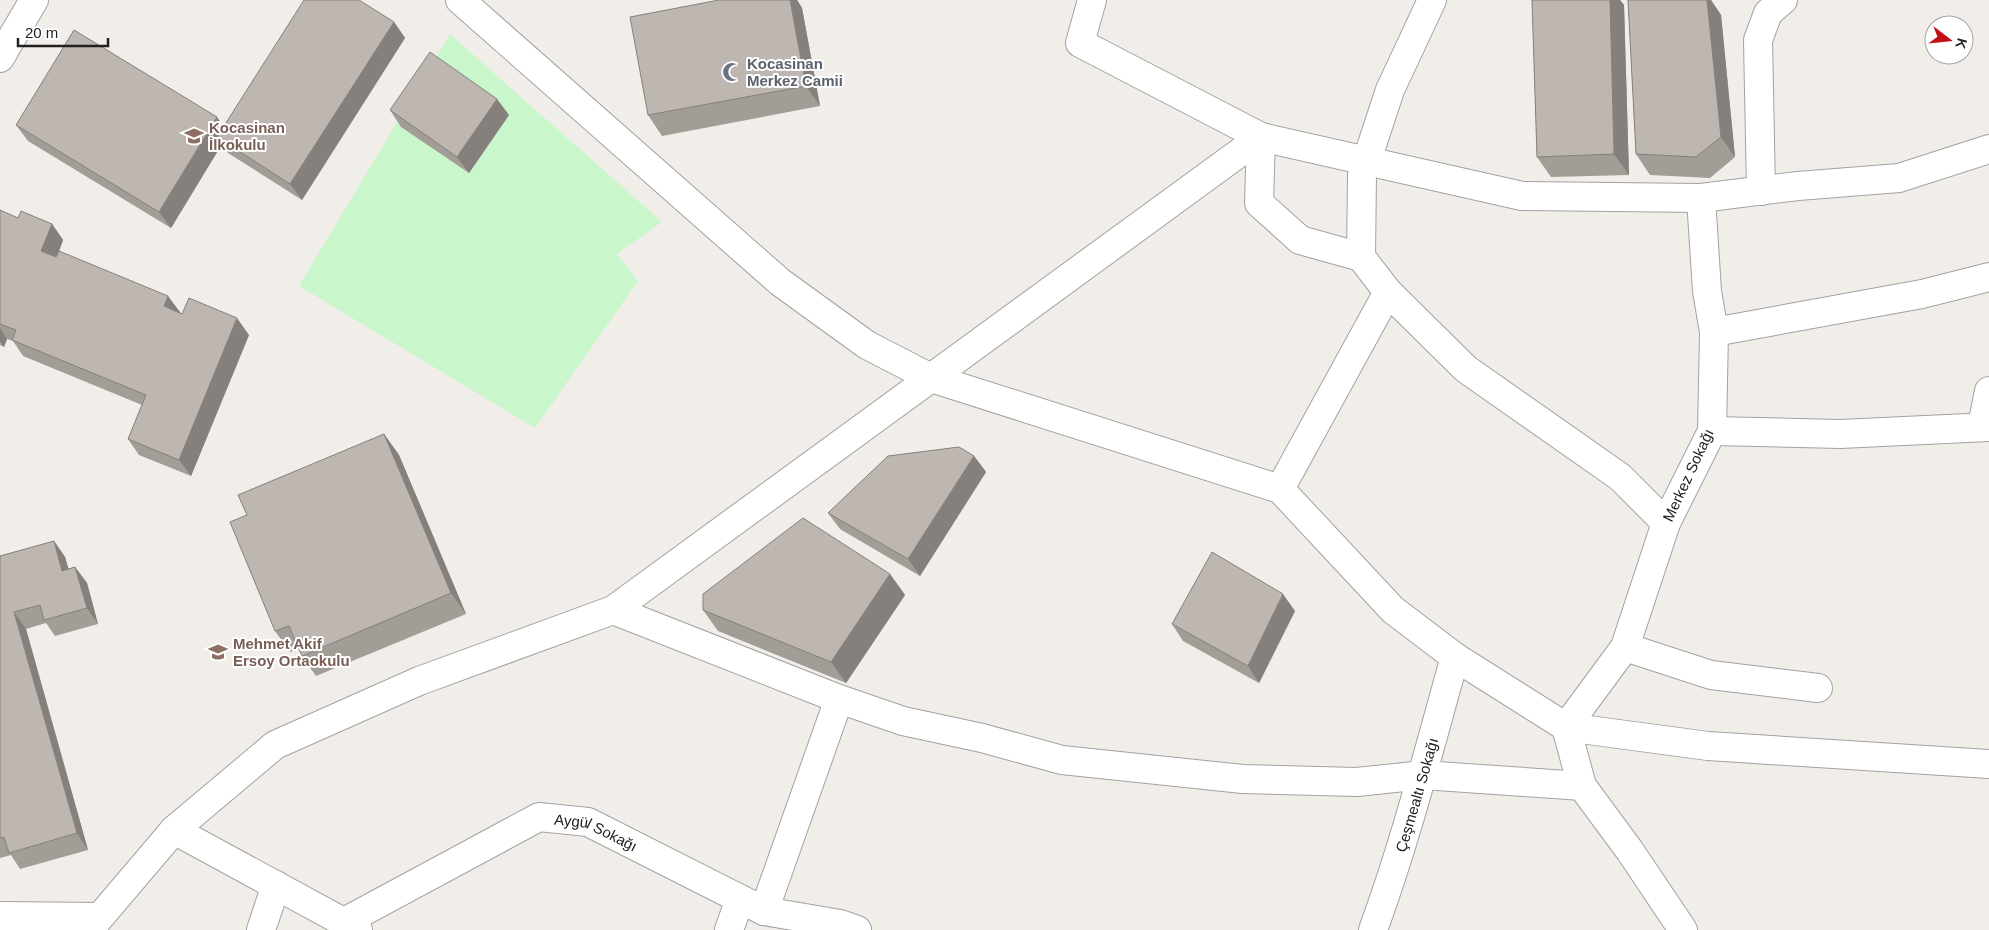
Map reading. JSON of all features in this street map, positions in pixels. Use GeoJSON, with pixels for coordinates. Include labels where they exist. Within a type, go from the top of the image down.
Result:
{"type":"FeatureCollection","features":[{"type":"Feature","properties":{"kind":"street"},"geometry":{"type":"LineString","coordinates":[[0,58],[34,0]]}},
{"type":"Feature","properties":{"kind":"street"},"geometry":{"type":"LineString","coordinates":[[460,0],[780,282],[867,345],[931,378],[1280,489],[1393,610],[1455,657],[1566,727],[1708,746],[1989,764]]}},
{"type":"Feature","properties":{"kind":"street"},"geometry":{"type":"LineString","coordinates":[[1092,0],[1080,43],[1260,137],[1522,196],[1701,198],[1899,178],[1989,149]]}},
{"type":"Feature","properties":{"kind":"street"},"geometry":{"type":"LineString","coordinates":[[1361,257],[1362,175],[1390,90],[1432,0]]}},
{"type":"Feature","properties":{"kind":"street"},"geometry":{"type":"LineString","coordinates":[[1762,191],[1758,40],[1768,13],[1783,0]]}},
{"type":"Feature","properties":{"kind":"street"},"geometry":{"type":"LineString","coordinates":[[0,916],[94,923],[174,830],[275,745],[419,681],[613,610],[1260,137]]}},
{"type":"Feature","properties":{"kind":"street"},"geometry":{"type":"LineString","coordinates":[[1260,137],[1259,203],[1300,240],[1361,257],[1388,292],[1466,369],[1620,477],[1666,524]]}},
{"type":"Feature","properties":{"kind":"street","name":"Merkez Sokağı"},"geometry":{"type":"LineString","coordinates":[[1566,727],[1624,647],[1666,524],[1712,431],[1714,332],[1707,290],[1701,198]]}},
{"type":"Feature","properties":{"kind":"street"},"geometry":{"type":"LineString","coordinates":[[1714,332],[1922,294],[1989,276]]}},
{"type":"Feature","properties":{"kind":"street"},"geometry":{"type":"LineString","coordinates":[[1280,489],[1388,292]]}},
{"type":"Feature","properties":{"kind":"street"},"geometry":{"type":"LineString","coordinates":[[1712,431],[1840,434],[1986,427],[1989,390]]}},
{"type":"Feature","properties":{"kind":"street"},"geometry":{"type":"LineString","coordinates":[[613,610],[838,699],[903,721],[982,738],[1062,760],[1243,779],[1356,782],[1423,775],[1582,786]]}},
{"type":"Feature","properties":{"kind":"street"},"geometry":{"type":"LineString","coordinates":[[1624,647],[1711,675],[1818,688]]}},
{"type":"Feature","properties":{"kind":"street","name":"Çeşmealtı Sokağı"},"geometry":{"type":"LineString","coordinates":[[1373,930],[1394,872],[1455,657]]}},
{"type":"Feature","properties":{"kind":"street"},"geometry":{"type":"LineString","coordinates":[[764,911],[838,699]]}},
{"type":"Feature","properties":{"kind":"street"},"geometry":{"type":"LineString","coordinates":[[1566,727],[1582,786],[1630,851],[1683,930]]}},
{"type":"Feature","properties":{"kind":"street","name":"Aygül Sokağı"},"geometry":{"type":"LineString","coordinates":[[351,926],[539,817],[588,822],[764,911],[840,924],[857,930]]}},
{"type":"Feature","properties":{"kind":"street"},"geometry":{"type":"LineString","coordinates":[[174,830],[351,926]]}},
{"type":"Feature","properties":{"kind":"street"},"geometry":{"type":"LineString","coordinates":[[261,930],[276,885]]}},
{"type":"Feature","properties":{"kind":"street"},"geometry":{"type":"LineString","coordinates":[[729,930],[740,899]]}},
{"type":"Feature","properties":{"kind":"green space"},"geometry":{"type":"Polygon","coordinates":[[[450,34],[662,222],[617,254],[638,281],[535,428],[299,286],[450,34]]]}},
{"type":"Feature","properties":{"kind":"building"},"geometry":{"type":"Polygon","coordinates":[[[304,0],[359,0],[394,22],[290,184],[217,137],[304,0]]]}},
{"type":"Feature","properties":{"kind":"building","name":"Kocasinan Merkez Camii"},"geometry":{"type":"Polygon","coordinates":[[[719,0],[790,0],[806,86],[648,115],[630,17],[719,0]]]}},
{"type":"Feature","properties":{"kind":"building"},"geometry":{"type":"Polygon","coordinates":[[[1532,0],[1610,0],[1614,154],[1537,157],[1532,0]]]}},
{"type":"Feature","properties":{"kind":"building"},"geometry":{"type":"Polygon","coordinates":[[[1628,0],[1707,0],[1721,137],[1696,157],[1636,154],[1628,0]]]}},
{"type":"Feature","properties":{"kind":"building"},"geometry":{"type":"Polygon","coordinates":[[[74,30],[217,117],[159,212],[16,125],[74,30]]]}},
{"type":"Feature","properties":{"kind":"building"},"geometry":{"type":"Polygon","coordinates":[[[430,52],[497,99],[457,157],[390,110],[430,52]]]}},
{"type":"Feature","properties":{"kind":"building"},"geometry":{"type":"Polygon","coordinates":[[[0,210],[18,218],[21,211],[52,224],[41,251],[56,257],[59,251],[168,296],[164,306],[182,314],[189,298],[237,318],[179,460],[128,439],[146,395],[12,340],[16,330],[0,324],[0,210]]]}},
{"type":"Feature","properties":{"kind":"building"},"geometry":{"type":"Polygon","coordinates":[[[384,434],[451,593],[302,656],[289,626],[275,631],[230,522],[247,515],[238,495],[384,434]]]}},
{"type":"Feature","properties":{"kind":"building"},"geometry":{"type":"Polygon","coordinates":[[[959,447],[974,456],[908,559],[828,513],[888,456],[959,447]]]}},
{"type":"Feature","properties":{"kind":"building"},"geometry":{"type":"Polygon","coordinates":[[[803,518],[890,574],[831,662],[703,610],[703,594],[803,518]]]}},
{"type":"Feature","properties":{"kind":"building"},"geometry":{"type":"Polygon","coordinates":[[[54,541],[62,571],[75,567],[87,608],[44,620],[40,605],[14,612],[77,833],[9,853],[4,837],[0,838],[0,556],[54,541]]]}},
{"type":"Feature","properties":{"kind":"building"},"geometry":{"type":"Polygon","coordinates":[[[1212,552],[1283,594],[1248,666],[1172,624],[1212,552]]]}},
{"type":"Feature","properties":{"kind":"place","name":"Kocasinan Merkez Camii"},"geometry":{"type":"Point","coordinates":[732,72]}},
{"type":"Feature","properties":{"kind":"place","name":"Kocasinan İlkokulu"},"geometry":{"type":"Point","coordinates":[194,136]}},
{"type":"Feature","properties":{"kind":"place","name":"Mehmet Akif Ersoy Ortaokulu"},"geometry":{"type":"Point","coordinates":[218,652]}}]}
